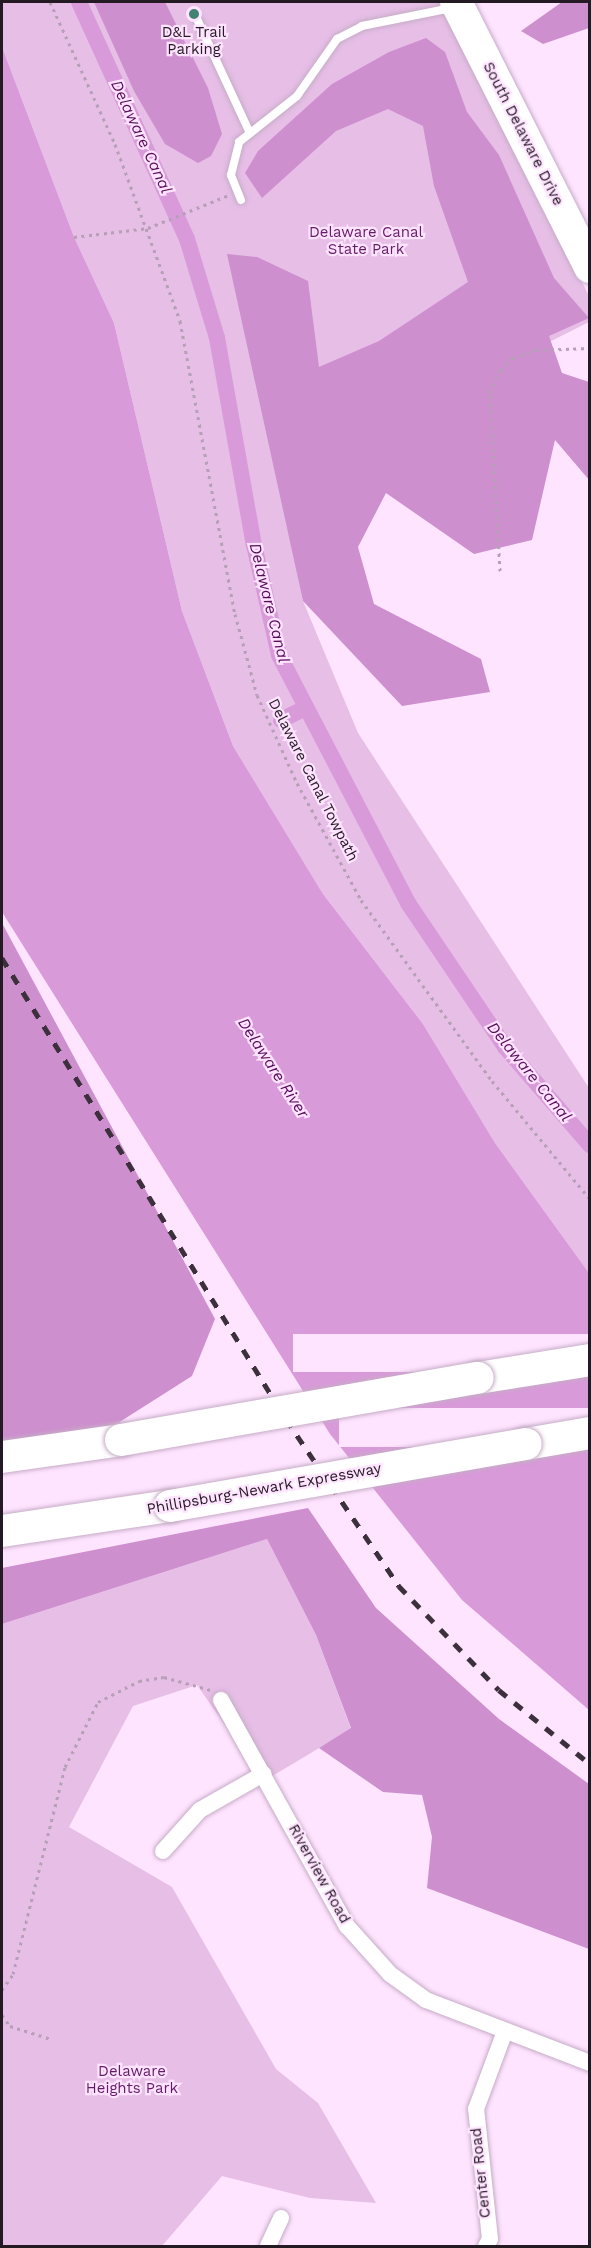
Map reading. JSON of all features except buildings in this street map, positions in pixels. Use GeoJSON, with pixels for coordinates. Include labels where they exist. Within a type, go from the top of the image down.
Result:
{"type":"FeatureCollection","features":[{"type":"Feature","properties":{"kind":"highway","name":"South Delaware Drive"},"geometry":{"type":"LineString","coordinates":[[456,4],[577,233],[590,267]]}},
{"type":"Feature","properties":{"kind":"highway"},"geometry":{"type":"LineString","coordinates":[[2,1458],[122,1440],[590,1360]]}},
{"type":"Feature","properties":{"kind":"highway","name":"Phillipsburg-Newark Expressway"},"geometry":{"type":"LineString","coordinates":[[2,1531],[170,1506],[590,1433]]}},
{"type":"Feature","properties":{"kind":"street","name":"Riverview Road"},"geometry":{"type":"LineString","coordinates":[[221,1700],[356,1938],[408,1989],[505,2031],[590,2063]]}},
{"type":"Feature","properties":{"kind":"street"},"geometry":{"type":"LineString","coordinates":[[163,1851],[200,1810],[263,1774]]}},
{"type":"Feature","properties":{"kind":"street","name":"Center Road"},"geometry":{"type":"LineString","coordinates":[[491,2244],[476,2109],[505,2031]]}},
{"type":"Feature","properties":{"kind":"street"},"geometry":{"type":"LineString","coordinates":[[268,2247],[281,2218]]}},
{"type":"Feature","properties":{"kind":"lane"},"geometry":{"type":"LineString","coordinates":[[238,196],[232,158],[249,131],[297,96],[344,34],[456,4]]}},
{"type":"Feature","properties":{"kind":"lane"},"geometry":{"type":"LineString","coordinates":[[197,20],[249,131]]}},
{"type":"Feature","properties":{"kind":"path","name":"Delaware Canal Towpath"},"geometry":{"type":"LineString","coordinates":[[50,2],[148,228],[180,321],[245,661],[262,705],[361,900],[492,1081],[590,1199]]}},
{"type":"Feature","properties":{"kind":"path"},"geometry":{"type":"LineString","coordinates":[[74,237],[148,228],[211,203],[238,196]]}},
{"type":"Feature","properties":{"kind":"path"},"geometry":{"type":"LineString","coordinates":[[500,571],[490,393],[500,370],[513,358],[536,350],[590,348]]}},
{"type":"Feature","properties":{"kind":"path"},"geometry":{"type":"LineString","coordinates":[[2,1990],[13,1974],[65,1767],[98,1702],[130,1684],[164,1677],[206,1687],[221,1700]]}},
{"type":"Feature","properties":{"kind":"path"},"geometry":{"type":"LineString","coordinates":[[2,2015],[10,2026],[51,2039]]}},
{"type":"Feature","properties":{"kind":"green space","name":"Delaware Canal State Park"},"geometry":{"type":"Polygon","coordinates":[[[2,2],[442,2],[589,296],[589,322],[278,478],[303,601],[358,733],[589,1088],[589,1273],[495,1143],[423,1024],[323,894],[233,746],[182,611],[114,323],[74,237],[2,47],[2,2]]]}},
{"type":"Feature","properties":{"kind":"green space","name":"Delaware Heights Park"},"geometry":{"type":"Polygon","coordinates":[[[267,1539],[316,1635],[351,1729],[264,1781],[197,1685],[133,1706],[69,1827],[172,1887],[276,2069],[318,2103],[376,2203],[310,2198],[222,2176],[162,2246],[2,2246],[2,1624],[267,1539]]]}},
{"type":"Feature","properties":{"kind":"shaded area"},"geometry":{"type":"Polygon","coordinates":[[[94,2],[165,2],[208,88],[222,134],[211,156],[198,163],[165,144],[134,91],[94,2]]]}},
{"type":"Feature","properties":{"kind":"shaded area"},"geometry":{"type":"Polygon","coordinates":[[[562,2],[589,2],[589,28],[543,44],[521,31],[562,2]]]}},
{"type":"Feature","properties":{"kind":"shaded area"},"geometry":{"type":"Polygon","coordinates":[[[426,38],[445,52],[467,112],[499,155],[554,278],[589,318],[549,336],[562,373],[589,382],[590,481],[555,440],[532,540],[474,554],[386,493],[358,547],[374,604],[481,659],[490,692],[402,706],[303,601],[227,254],[257,257],[308,281],[319,367],[379,341],[468,282],[434,186],[423,126],[388,109],[336,131],[262,198],[245,173],[258,151],[332,84],[389,52],[426,38]]]}},
{"type":"Feature","properties":{"kind":"shaded area"},"geometry":{"type":"Polygon","coordinates":[[[2,923],[215,1319],[192,1376],[118,1423],[81,1434],[2,1442],[2,923]]]}},
{"type":"Feature","properties":{"kind":"shaded area"},"geometry":{"type":"Polygon","coordinates":[[[308,1508],[376,1608],[499,1719],[589,1784],[589,1949],[427,1888],[432,1837],[422,1795],[383,1792],[319,1748],[351,1728],[316,1635],[267,1539],[2,1624],[2,1568],[308,1508]]]}},
{"type":"Feature","properties":{"kind":"water","name":"Delaware River"},"geometry":{"type":"Polygon","coordinates":[[[2,47],[74,237],[114,323],[182,611],[233,746],[323,894],[423,1024],[495,1143],[589,1273],[589,1710],[462,1600],[330,1434],[2,912],[2,47]]]}},
{"type":"Feature","properties":{"kind":"pier"},"geometry":{"type":"Polygon","coordinates":[[[293,1334],[589,1334],[589,1372],[293,1372],[293,1334]]]}},
{"type":"Feature","properties":{"kind":"pier"},"geometry":{"type":"Polygon","coordinates":[[[339,1408],[589,1408],[589,1447],[339,1447],[339,1408]]]}},
{"type":"Feature","properties":{"kind":"waterway","name":"Delaware Canal"},"geometry":{"type":"LineString","coordinates":[[79,2],[187,239],[217,338],[254,545],[279,655],[408,903],[505,1047],[590,1145]]}},
{"type":"Feature","properties":{"kind":"waterway"},"geometry":{"type":"LineString","coordinates":[[281,720],[304,709]]}},
{"type":"Feature","properties":{"kind":"railway"},"geometry":{"type":"LineString","coordinates":[[2,958],[286,1419],[399,1586],[499,1690],[590,1764]]}},
{"type":"Feature","properties":{"kind":"place","name":"D&L Trail Parking"},"geometry":{"type":"Point","coordinates":[194,14]}}]}
